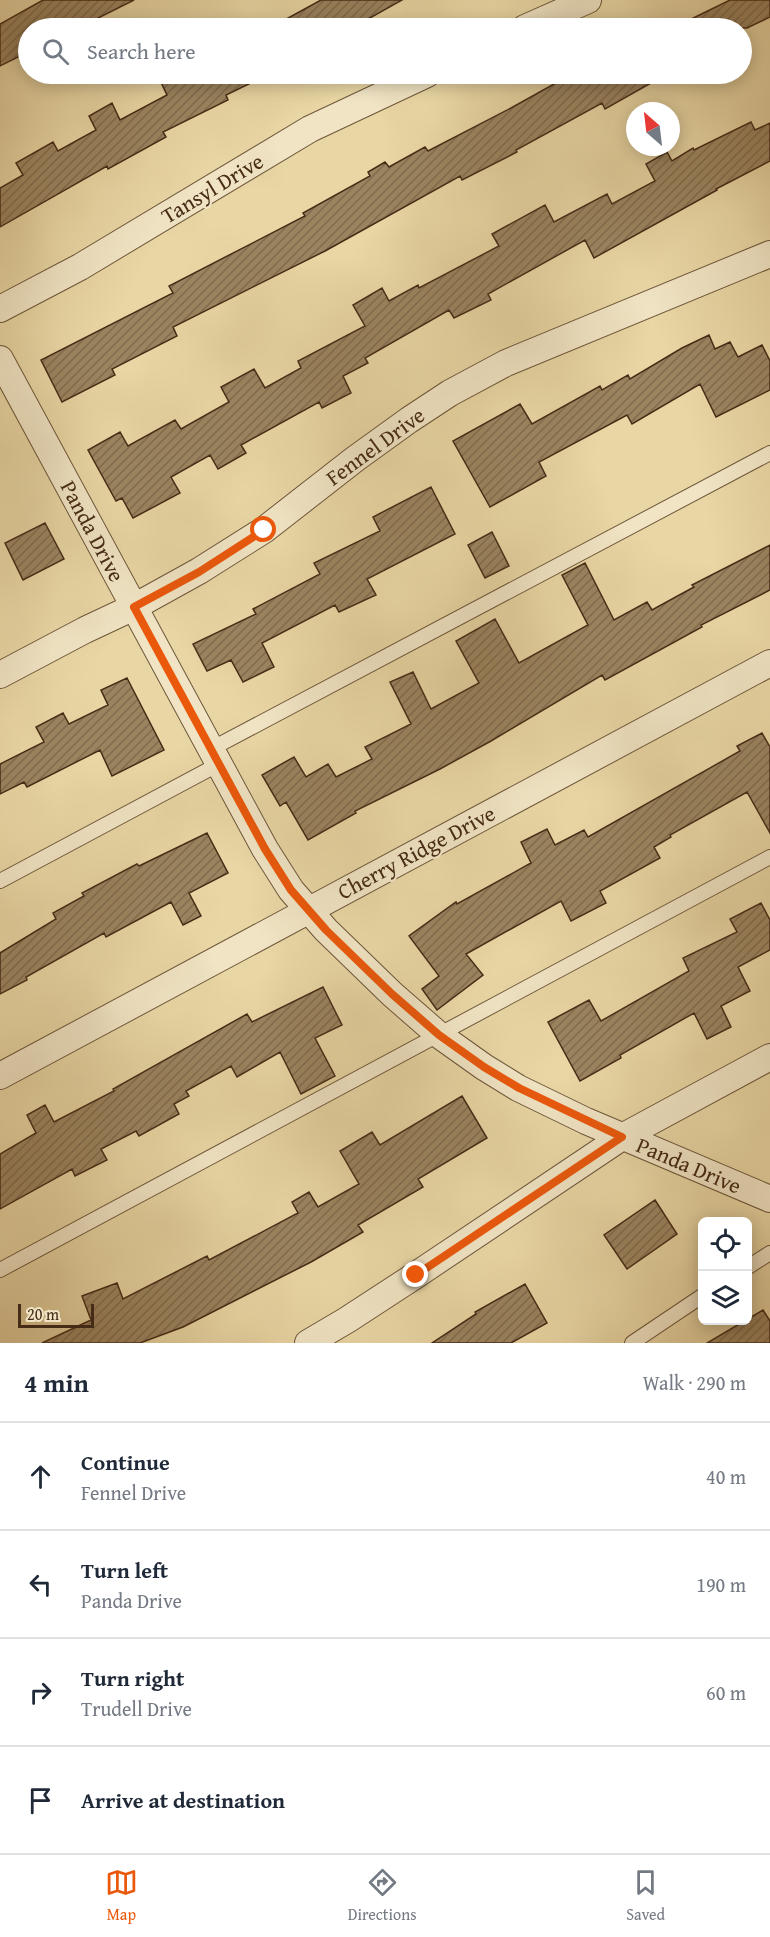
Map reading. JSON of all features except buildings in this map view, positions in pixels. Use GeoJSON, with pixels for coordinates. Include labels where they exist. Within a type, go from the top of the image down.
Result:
{"type":"FeatureCollection","features":[{"type":"Feature","properties":{"kind":"street"},"geometry":{"type":"LineString","coordinates":[[548,18],[588,0]]}},
{"type":"Feature","properties":{"kind":"street","name":"Tansyl Drive"},"geometry":{"type":"LineString","coordinates":[[0,309],[80,267],[310,129],[406,84]]}},
{"type":"Feature","properties":{"kind":"street","name":"Fennel Drive"},"geometry":{"type":"LineString","coordinates":[[0,675],[199,572],[264,530],[355,459],[450,393],[506,363],[770,254]]}},
{"type":"Feature","properties":{"kind":"street","name":"Panda Drive"},"geometry":{"type":"LineString","coordinates":[[0,359],[265,849],[291,890],[308,910],[376,978],[439,1035],[484,1067],[519,1088],[622,1137],[770,1199]]}},
{"type":"Feature","properties":{"kind":"street","name":"Cherry Ridge Drive"},"geometry":{"type":"LineString","coordinates":[[0,1076],[770,663]]}},
{"type":"Feature","properties":{"kind":"street"},"geometry":{"type":"LineString","coordinates":[[308,1343],[397,1288],[622,1137],[770,1057]]}},
{"type":"Feature","properties":{"kind":"lane"},"geometry":{"type":"LineString","coordinates":[[0,881],[215,757],[770,453]]}},
{"type":"Feature","properties":{"kind":"lane"},"geometry":{"type":"LineString","coordinates":[[0,1270],[770,857]]}},
{"type":"Feature","properties":{"kind":"lane"},"geometry":{"type":"LineString","coordinates":[[752,1264],[770,1253]]}},
{"type":"Feature","properties":{"kind":"lane"},"geometry":{"type":"LineString","coordinates":[[632,1343],[698,1299]]}},
{"type":"Feature","properties":{"kind":"route"},"geometry":{"type":"LineString","coordinates":[[264,530],[199,572],[134,607],[277,870],[291,890],[326,930],[392,994],[439,1035],[484,1067],[519,1088],[622,1137],[416,1275]]}}]}
